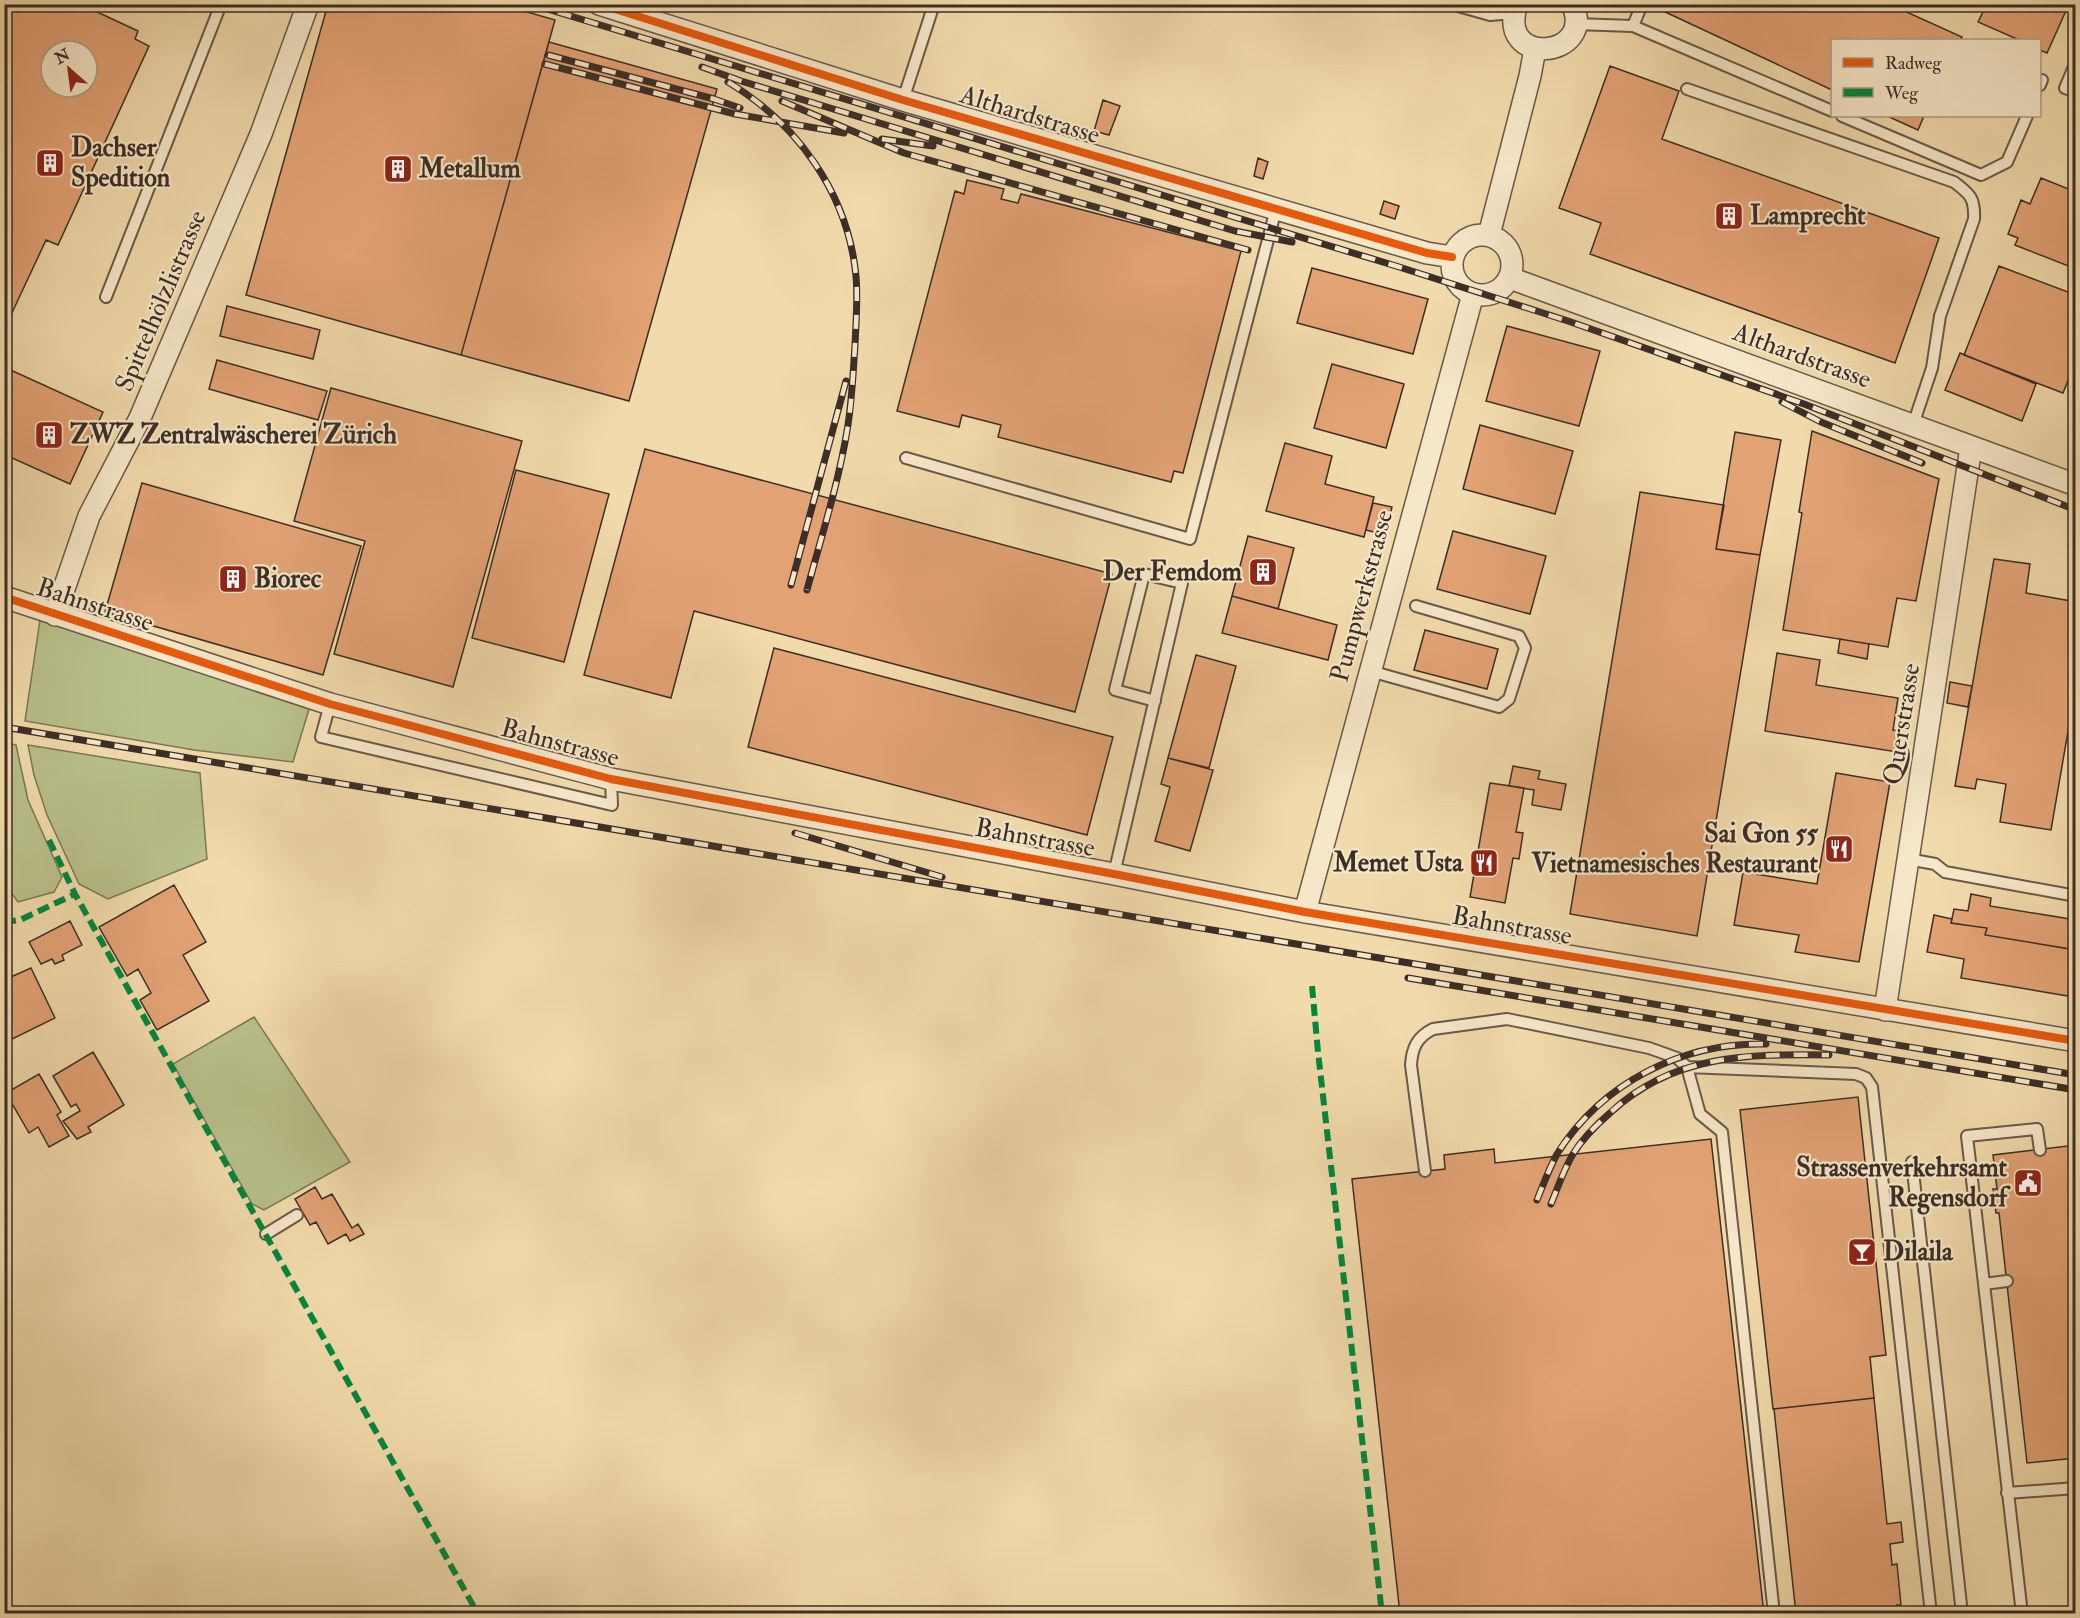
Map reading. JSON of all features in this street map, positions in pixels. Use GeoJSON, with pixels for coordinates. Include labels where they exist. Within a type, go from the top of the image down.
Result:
{"type":"FeatureCollection","features":[{"type":"Feature","properties":{"kind":"street","name":"Spittelhölzlistrasse"},"geometry":{"type":"LineString","coordinates":[[55,615],[89,516],[140,418],[261,134],[308,4]]}},
{"type":"Feature","properties":{"kind":"street","name":"Althardstrasse"},"geometry":{"type":"LineString","coordinates":[[599,4],[903,99],[1427,253],[1452,257]]}},
{"type":"Feature","properties":{"kind":"street"},"geometry":{"type":"LineString","coordinates":[[1515,9],[1514,25],[1518,35],[1525,44],[1535,49],[1546,50],[1556,48],[1572,34],[1573,14]]}},
{"type":"Feature","properties":{"kind":"street"},"geometry":{"type":"LineString","coordinates":[[1490,235],[1535,49]]}},
{"type":"Feature","properties":{"kind":"street"},"geometry":{"type":"LineString","coordinates":[[1490,235],[1505,244],[1510,252],[1513,269],[1510,278],[1497,292],[1488,295],[1473,294],[1466,291],[1456,280],[1452,257],[1463,241],[1471,237],[1490,235]]}},
{"type":"Feature","properties":{"kind":"street","name":"Althardstrasse"},"geometry":{"type":"LineString","coordinates":[[1510,278],[2076,485]]}},
{"type":"Feature","properties":{"kind":"street","name":"Pumpwerkstrasse"},"geometry":{"type":"LineString","coordinates":[[1305,912],[1473,294]]}},
{"type":"Feature","properties":{"kind":"street","name":"Querstrasse"},"geometry":{"type":"LineString","coordinates":[[1885,1010],[1971,447]]}},
{"type":"Feature","properties":{"kind":"street","name":"Bahnstrasse"},"geometry":{"type":"LineString","coordinates":[[4,597],[330,704],[611,779],[1305,912],[2076,1041]]}},
{"type":"Feature","properties":{"kind":"lane"},"geometry":{"type":"LineString","coordinates":[[106,297],[221,4]]}},
{"type":"Feature","properties":{"kind":"lane"},"geometry":{"type":"LineString","coordinates":[[903,99],[934,4]]}},
{"type":"Feature","properties":{"kind":"lane"},"geometry":{"type":"LineString","coordinates":[[1633,26],[1642,4]]}},
{"type":"Feature","properties":{"kind":"lane"},"geometry":{"type":"LineString","coordinates":[[1452,5],[1490,15],[1515,9]]}},
{"type":"Feature","properties":{"kind":"lane"},"geometry":{"type":"LineString","coordinates":[[1573,14],[1633,26],[1831,110]]}},
{"type":"Feature","properties":{"kind":"lane"},"geometry":{"type":"LineString","coordinates":[[2076,62],[2065,88],[2076,92]]}},
{"type":"Feature","properties":{"kind":"lane"},"geometry":{"type":"LineString","coordinates":[[1687,89],[1954,182],[1965,191],[1974,204],[1974,219],[1940,316],[1932,369],[1913,425]]}},
{"type":"Feature","properties":{"kind":"lane"},"geometry":{"type":"LineString","coordinates":[[1844,117],[1981,175],[2007,162],[2027,117]]}},
{"type":"Feature","properties":{"kind":"lane"},"geometry":{"type":"LineString","coordinates":[[906,458],[1190,539],[1276,209]]}},
{"type":"Feature","properties":{"kind":"lane"},"geometry":{"type":"LineString","coordinates":[[1113,874],[1155,701],[1182,583],[1144,574],[1115,690],[1155,701]]}},
{"type":"Feature","properties":{"kind":"lane"},"geometry":{"type":"LineString","coordinates":[[1370,671],[1499,707],[1509,699],[1525,648],[1519,636],[1416,606]]}},
{"type":"Feature","properties":{"kind":"lane"},"geometry":{"type":"LineString","coordinates":[[330,704],[321,737],[612,805],[611,779]]}},
{"type":"Feature","properties":{"kind":"lane"},"geometry":{"type":"LineString","coordinates":[[1908,859],[1935,864],[1945,872],[2076,896]]}},
{"type":"Feature","properties":{"kind":"lane"},"geometry":{"type":"LineString","coordinates":[[1425,1171],[1411,1065],[1416,1042],[1423,1034],[1433,1029],[1507,1019],[1649,1048],[1677,1058],[1687,1067],[1700,1114],[1722,1132],[1774,1614]]}},
{"type":"Feature","properties":{"kind":"lane"},"geometry":{"type":"LineString","coordinates":[[1687,1067],[1856,1074],[1866,1078],[1872,1087],[1930,1614]]}},
{"type":"Feature","properties":{"kind":"lane"},"geometry":{"type":"LineString","coordinates":[[2022,1614],[1967,1136],[2037,1129],[2040,1149]]}},
{"type":"Feature","properties":{"kind":"lane"},"geometry":{"type":"LineString","coordinates":[[1912,1162],[1962,1614]]}},
{"type":"Feature","properties":{"kind":"lane"},"geometry":{"type":"LineString","coordinates":[[266,1234],[297,1215]]}},
{"type":"Feature","properties":{"kind":"lane"},"geometry":{"type":"LineString","coordinates":[[1984,1284],[2007,1281]]}},
{"type":"Feature","properties":{"kind":"lane"},"geometry":{"type":"LineString","coordinates":[[2007,1493],[2076,1488]]}},
{"type":"Feature","properties":{"kind":"green space"},"geometry":{"type":"Polygon","coordinates":[[[40,620],[310,706],[293,762],[194,750],[25,721],[40,620]]]}},
{"type":"Feature","properties":{"kind":"green space"},"geometry":{"type":"Polygon","coordinates":[[[5,742],[16,745],[28,800],[62,877],[54,892],[18,902],[5,884],[5,742]]]}},
{"type":"Feature","properties":{"kind":"green space"},"geometry":{"type":"Polygon","coordinates":[[[28,745],[200,773],[207,859],[108,899],[79,884],[47,815],[34,775],[28,745]]]}},
{"type":"Feature","properties":{"kind":"green space"},"geometry":{"type":"Polygon","coordinates":[[[254,1017],[350,1162],[264,1210],[252,1204],[173,1064],[254,1017]]]}},
{"type":"Feature","properties":{"kind":"building","name":"Dachser Spedition"},"geometry":{"type":"Polygon","coordinates":[[[4,4],[80,4],[138,31],[135,39],[149,46],[58,245],[46,240],[4,330],[4,4]]]}},
{"type":"Feature","properties":{"kind":"building","name":"Metallum"},"geometry":{"type":"Polygon","coordinates":[[[328,4],[499,4],[555,20],[461,355],[246,295],[328,4]]]}},
{"type":"Feature","properties":{"kind":"building"},"geometry":{"type":"Polygon","coordinates":[[[1663,4],[1889,4],[1962,37],[1961,39],[1831,39],[1831,90],[1661,10],[1663,4]]]}},
{"type":"Feature","properties":{"kind":"building"},"geometry":{"type":"Polygon","coordinates":[[[1987,4],[2069,4],[2047,53],[2041,50],[2041,39],[2017,39],[1978,22],[1987,4]]]}},
{"type":"Feature","properties":{"kind":"building","name":"Metallum"},"geometry":{"type":"Polygon","coordinates":[[[549,42],[717,89],[629,401],[461,355],[549,42]]]}},
{"type":"Feature","properties":{"kind":"building","name":"Lamprecht"},"geometry":{"type":"Polygon","coordinates":[[[1610,66],[1679,91],[1662,139],[1939,238],[1895,363],[1590,254],[1601,223],[1559,208],[1610,66]]]}},
{"type":"Feature","properties":{"kind":"building"},"geometry":{"type":"Polygon","coordinates":[[[1103,100],[1120,106],[1109,135],[1094,131],[1103,100]]]}},
{"type":"Feature","properties":{"kind":"building"},"geometry":{"type":"Polygon","coordinates":[[[1889,117],[1924,117],[1918,130],[1889,117]]]}},
{"type":"Feature","properties":{"kind":"building"},"geometry":{"type":"Polygon","coordinates":[[[1258,158],[1268,162],[1263,179],[1254,176],[1258,158]]]}},
{"type":"Feature","properties":{"kind":"building"},"geometry":{"type":"Polygon","coordinates":[[[2041,178],[2076,192],[2076,269],[2015,245],[2018,238],[2008,234],[2021,200],[2030,204],[2041,178]]]}},
{"type":"Feature","properties":{"kind":"building"},"geometry":{"type":"Polygon","coordinates":[[[967,180],[1004,189],[1001,199],[1018,203],[1021,194],[1241,251],[1183,473],[1174,471],[1171,482],[998,437],[1001,425],[962,415],[959,427],[897,411],[955,191],[964,194],[967,180]]]}},
{"type":"Feature","properties":{"kind":"building"},"geometry":{"type":"Polygon","coordinates":[[[1384,201],[1399,206],[1395,219],[1380,214],[1384,201]]]}},
{"type":"Feature","properties":{"kind":"building"},"geometry":{"type":"Polygon","coordinates":[[[1999,266],[2076,295],[2076,361],[2063,393],[1964,355],[1999,266]]]}},
{"type":"Feature","properties":{"kind":"building"},"geometry":{"type":"Polygon","coordinates":[[[1312,268],[1428,299],[1413,354],[1297,323],[1312,268]]]}},
{"type":"Feature","properties":{"kind":"building"},"geometry":{"type":"Polygon","coordinates":[[[227,306],[320,330],[313,359],[220,336],[227,306]]]}},
{"type":"Feature","properties":{"kind":"building"},"geometry":{"type":"Polygon","coordinates":[[[1507,326],[1600,351],[1579,426],[1486,401],[1507,326]]]}},
{"type":"Feature","properties":{"kind":"building"},"geometry":{"type":"Polygon","coordinates":[[[1960,353],[2036,384],[2022,421],[1945,390],[1960,353]]]}},
{"type":"Feature","properties":{"kind":"building"},"geometry":{"type":"Polygon","coordinates":[[[217,360],[327,391],[318,420],[209,389],[217,360]]]}},
{"type":"Feature","properties":{"kind":"building"},"geometry":{"type":"Polygon","coordinates":[[[1332,364],[1404,384],[1386,448],[1314,428],[1332,364]]]}},
{"type":"Feature","properties":{"kind":"building","name":"ZWZ Zentralwäscherei Zürich"},"geometry":{"type":"Polygon","coordinates":[[[4,367],[103,412],[70,484],[10,457],[4,467],[4,367]]]}},
{"type":"Feature","properties":{"kind":"building"},"geometry":{"type":"Polygon","coordinates":[[[331,388],[522,441],[453,687],[334,654],[365,541],[294,521],[331,388]]]}},
{"type":"Feature","properties":{"kind":"building"},"geometry":{"type":"Polygon","coordinates":[[[1480,425],[1573,451],[1555,514],[1463,489],[1480,425]]]}},
{"type":"Feature","properties":{"kind":"building"},"geometry":{"type":"Polygon","coordinates":[[[1812,431],[1939,479],[1916,601],[1897,598],[1888,647],[1783,630],[1802,513],[1799,512],[1812,431]]]}},
{"type":"Feature","properties":{"kind":"building"},"geometry":{"type":"Polygon","coordinates":[[[1735,432],[1781,440],[1760,555],[1716,549],[1735,432]]]}},
{"type":"Feature","properties":{"kind":"building"},"geometry":{"type":"Polygon","coordinates":[[[1285,443],[1332,456],[1325,484],[1374,497],[1364,537],[1266,511],[1285,443]]]}},
{"type":"Feature","properties":{"kind":"building"},"geometry":{"type":"Polygon","coordinates":[[[645,449],[1112,574],[1075,712],[694,611],[671,698],[584,675],[645,449]]]}},
{"type":"Feature","properties":{"kind":"building"},"geometry":{"type":"Polygon","coordinates":[[[516,470],[609,494],[564,662],[472,638],[516,470]]]}},
{"type":"Feature","properties":{"kind":"building","name":"Biorec"},"geometry":{"type":"Polygon","coordinates":[[[142,483],[361,546],[323,675],[105,612],[142,483]]]}},
{"type":"Feature","properties":{"kind":"building"},"geometry":{"type":"Polygon","coordinates":[[[1640,492],[1724,505],[1716,549],[1760,555],[1697,936],[1570,914],[1640,492]]]}},
{"type":"Feature","properties":{"kind":"building"},"geometry":{"type":"Polygon","coordinates":[[[1373,503],[1392,507],[1385,535],[1366,530],[1373,503]]]}},
{"type":"Feature","properties":{"kind":"building"},"geometry":{"type":"Polygon","coordinates":[[[1453,531],[1546,556],[1530,614],[1437,589],[1453,531]]]}},
{"type":"Feature","properties":{"kind":"building","name":"Der Femdom"},"geometry":{"type":"Polygon","coordinates":[[[1248,536],[1294,548],[1278,609],[1232,596],[1248,536]]]}},
{"type":"Feature","properties":{"kind":"building"},"geometry":{"type":"Polygon","coordinates":[[[1994,559],[2030,564],[2026,593],[2076,602],[2076,685],[2051,830],[2000,822],[2006,784],[1977,779],[1975,789],[1955,786],[1994,559]]]}},
{"type":"Feature","properties":{"kind":"building"},"geometry":{"type":"Polygon","coordinates":[[[1232,596],[1337,625],[1328,660],[1222,633],[1232,596]]]}},
{"type":"Feature","properties":{"kind":"building"},"geometry":{"type":"Polygon","coordinates":[[[1425,630],[1498,649],[1487,689],[1414,670],[1425,630]]]}},
{"type":"Feature","properties":{"kind":"building"},"geometry":{"type":"Polygon","coordinates":[[[1840,639],[1869,644],[1867,659],[1838,653],[1840,639]]]}},
{"type":"Feature","properties":{"kind":"building"},"geometry":{"type":"Polygon","coordinates":[[[774,648],[1113,737],[1087,835],[748,747],[774,648]]]}},
{"type":"Feature","properties":{"kind":"building"},"geometry":{"type":"Polygon","coordinates":[[[1777,653],[1820,660],[1816,685],[1898,698],[1893,730],[1901,731],[1897,752],[1765,731],[1777,653]]]}},
{"type":"Feature","properties":{"kind":"building"},"geometry":{"type":"Polygon","coordinates":[[[1196,655],[1236,666],[1209,768],[1168,758],[1196,655]]]}},
{"type":"Feature","properties":{"kind":"building"},"geometry":{"type":"Polygon","coordinates":[[[1950,682],[1972,686],[1968,707],[1947,703],[1950,682]]]}},
{"type":"Feature","properties":{"kind":"building"},"geometry":{"type":"Polygon","coordinates":[[[1168,758],[1213,770],[1190,851],[1155,841],[1170,787],[1161,784],[1168,758]]]}},
{"type":"Feature","properties":{"kind":"building"},"geometry":{"type":"Polygon","coordinates":[[[1513,766],[1540,771],[1538,779],[1566,784],[1561,810],[1532,805],[1534,790],[1509,786],[1513,766]]]}},
{"type":"Feature","properties":{"kind":"building"},"geometry":{"type":"Polygon","coordinates":[[[1836,773],[1890,782],[1859,962],[1795,952],[1799,935],[1734,925],[1743,872],[1817,884],[1836,773]]]}},
{"type":"Feature","properties":{"kind":"building"},"geometry":{"type":"Polygon","coordinates":[[[1490,783],[1524,788],[1516,832],[1523,833],[1519,859],[1513,858],[1505,903],[1470,897],[1490,783]]]}},
{"type":"Feature","properties":{"kind":"building"},"geometry":{"type":"Polygon","coordinates":[[[174,885],[206,942],[183,955],[209,1001],[157,1030],[140,1000],[151,993],[138,969],[127,976],[99,927],[174,885]]]}},
{"type":"Feature","properties":{"kind":"building"},"geometry":{"type":"Polygon","coordinates":[[[1971,894],[1991,898],[1990,906],[2076,920],[2076,950],[1985,935],[1987,928],[1951,923],[1954,909],[1968,911],[1971,894]]]}},
{"type":"Feature","properties":{"kind":"building"},"geometry":{"type":"Polygon","coordinates":[[[1934,915],[1952,919],[1951,923],[1987,928],[1985,935],[2076,950],[2074,997],[1961,978],[1964,959],[1927,952],[1934,915]]]}},
{"type":"Feature","properties":{"kind":"building"},"geometry":{"type":"Polygon","coordinates":[[[70,921],[82,945],[62,955],[64,960],[55,964],[52,959],[41,964],[29,942],[70,921]]]}},
{"type":"Feature","properties":{"kind":"building"},"geometry":{"type":"Polygon","coordinates":[[[31,968],[55,1018],[4,1043],[4,980],[31,968]]]}},
{"type":"Feature","properties":{"kind":"building"},"geometry":{"type":"Polygon","coordinates":[[[93,1052],[124,1105],[88,1127],[91,1132],[77,1139],[63,1121],[80,1111],[76,1104],[71,1107],[53,1076],[93,1052]]]}},
{"type":"Feature","properties":{"kind":"building"},"geometry":{"type":"Polygon","coordinates":[[[39,1074],[61,1112],[57,1115],[69,1136],[49,1147],[38,1127],[29,1133],[6,1093],[39,1074]]]}},
{"type":"Feature","properties":{"kind":"building"},"geometry":{"type":"Polygon","coordinates":[[[1858,1097],[1886,1355],[1870,1357],[1874,1398],[1773,1409],[1740,1110],[1858,1097]]]}},
{"type":"Feature","properties":{"kind":"building"},"geometry":{"type":"Polygon","coordinates":[[[1711,1139],[1764,1614],[1400,1614],[1352,1179],[1445,1169],[1444,1155],[1494,1149],[1495,1163],[1711,1139]]]}},
{"type":"Feature","properties":{"kind":"building"},"geometry":{"type":"Polygon","coordinates":[[[2076,1145],[2076,1458],[2027,1463],[1999,1213],[1996,1213],[1993,1189],[1997,1189],[1993,1155],[2076,1145]]]}},
{"type":"Feature","properties":{"kind":"building"},"geometry":{"type":"Polygon","coordinates":[[[315,1187],[322,1199],[332,1194],[352,1228],[358,1224],[364,1234],[350,1241],[346,1234],[328,1244],[316,1222],[310,1225],[295,1199],[315,1187]]]}},
{"type":"Feature","properties":{"kind":"building"},"geometry":{"type":"Polygon","coordinates":[[[1874,1398],[1887,1524],[1901,1522],[1903,1542],[1890,1544],[1892,1565],[1897,1564],[1901,1605],[1897,1605],[1898,1614],[1796,1614],[1774,1409],[1874,1398]]]}},
{"type":"Feature","properties":{"kind":"railway"},"geometry":{"type":"LineString","coordinates":[[531,4],[1396,266],[1568,321],[1804,404],[2076,510]]}},
{"type":"Feature","properties":{"kind":"railway"},"geometry":{"type":"LineString","coordinates":[[548,55],[740,108]]}},
{"type":"Feature","properties":{"kind":"railway"},"geometry":{"type":"LineString","coordinates":[[545,64],[735,114],[844,133]]}},
{"type":"Feature","properties":{"kind":"railway"},"geometry":{"type":"LineString","coordinates":[[702,67],[741,81],[1235,231],[1292,242]]}},
{"type":"Feature","properties":{"kind":"railway"},"geometry":{"type":"LineString","coordinates":[[728,82],[776,118],[815,164],[842,217],[851,246],[856,276],[855,345],[849,420],[834,491],[807,590]]}},
{"type":"Feature","properties":{"kind":"railway"},"geometry":{"type":"LineString","coordinates":[[782,101],[904,153],[1248,250]]}},
{"type":"Feature","properties":{"kind":"railway"},"geometry":{"type":"LineString","coordinates":[[882,139],[933,146]]}},
{"type":"Feature","properties":{"kind":"railway"},"geometry":{"type":"LineString","coordinates":[[791,585],[846,381]]}},
{"type":"Feature","properties":{"kind":"railway"},"geometry":{"type":"LineString","coordinates":[[1782,402],[1821,422],[1922,463]]}},
{"type":"Feature","properties":{"kind":"railway"},"geometry":{"type":"LineString","coordinates":[[4,727],[2076,1075]]}},
{"type":"Feature","properties":{"kind":"railway"},"geometry":{"type":"LineString","coordinates":[[795,833],[942,877]]}},
{"type":"Feature","properties":{"kind":"railway"},"geometry":{"type":"LineString","coordinates":[[1408,978],[2076,1090]]}},
{"type":"Feature","properties":{"kind":"railway"},"geometry":{"type":"LineString","coordinates":[[1537,1200],[1557,1154],[1575,1129],[1621,1087],[1675,1059],[1704,1050],[1735,1045],[1766,1044]]}},
{"type":"Feature","properties":{"kind":"railway"},"geometry":{"type":"LineString","coordinates":[[1551,1204],[1570,1160],[1585,1137],[1634,1094],[1659,1079],[1686,1068],[1741,1057],[1829,1055]]}},
{"type":"Feature","properties":{"kind":"marked path"},"geometry":{"type":"LineString","coordinates":[[49,840],[75,894],[478,1614]]}},
{"type":"Feature","properties":{"kind":"marked path"},"geometry":{"type":"LineString","coordinates":[[4,922],[20,920],[75,894]]}},
{"type":"Feature","properties":{"kind":"marked path"},"geometry":{"type":"LineString","coordinates":[[1312,986],[1382,1614]]}},
{"type":"Feature","properties":{"kind":"cycle path"},"geometry":{"type":"LineString","coordinates":[[599,4],[903,100],[1427,253],[1452,257]]}},
{"type":"Feature","properties":{"kind":"cycle path"},"geometry":{"type":"LineString","coordinates":[[4,597],[330,704],[611,779],[1305,912],[2076,1041]]}},
{"type":"Feature","properties":{"kind":"place","name":"Dachser Spedition"},"geometry":{"type":"Point","coordinates":[50,163]}},
{"type":"Feature","properties":{"kind":"place","name":"Metallum"},"geometry":{"type":"Point","coordinates":[398,169]}},
{"type":"Feature","properties":{"kind":"place","name":"Lamprecht"},"geometry":{"type":"Point","coordinates":[1729,216]}},
{"type":"Feature","properties":{"kind":"place","name":"ZWZ Zentralwäscherei Zürich"},"geometry":{"type":"Point","coordinates":[49,435]}},
{"type":"Feature","properties":{"kind":"place","name":"Der Femdom"},"geometry":{"type":"Point","coordinates":[1263,572]}},
{"type":"Feature","properties":{"kind":"place","name":"Biorec"},"geometry":{"type":"Point","coordinates":[233,579]}},
{"type":"Feature","properties":{"kind":"place","name":"Sai Gon 55 Vietnamesisches Restaurant"},"geometry":{"type":"Point","coordinates":[1839,849]}},
{"type":"Feature","properties":{"kind":"place","name":"Memet Usta"},"geometry":{"type":"Point","coordinates":[1484,863]}},
{"type":"Feature","properties":{"kind":"place","name":"Strassenverkehrsamt Regensdorf"},"geometry":{"type":"Point","coordinates":[2028,1183]}},
{"type":"Feature","properties":{"kind":"place","name":"Dilaila"},"geometry":{"type":"Point","coordinates":[1862,1252]}}]}
